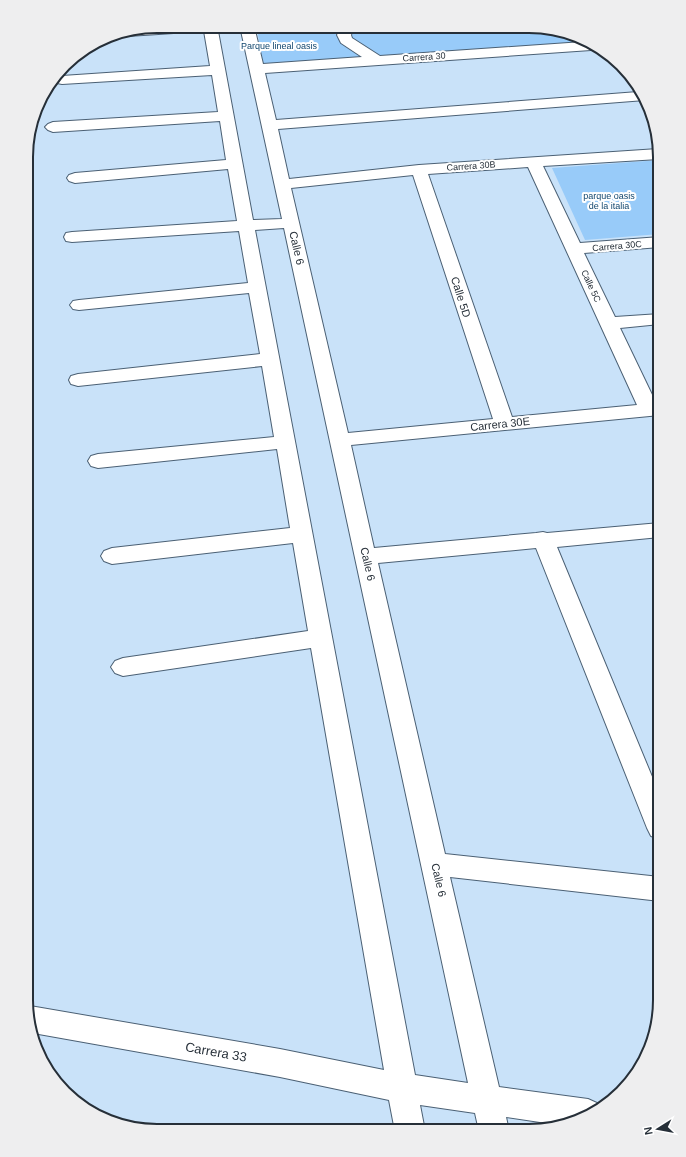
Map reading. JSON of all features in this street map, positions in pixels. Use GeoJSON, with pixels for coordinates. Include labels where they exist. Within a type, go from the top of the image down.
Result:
{"type":"FeatureCollection","features":[{"type":"Feature","properties":{"kind":"street"},"geometry":{"type":"LineString","coordinates":[[215,33],[218,70],[226,116],[409,1124]]}},
{"type":"Feature","properties":{"kind":"street","name":"Calle 6"},"geometry":{"type":"LineString","coordinates":[[249,33],[436,864],[493,1124]]}},
{"type":"Feature","properties":{"kind":"street"},"geometry":{"type":"LineString","coordinates":[[344,33],[346,40],[377,60]]}},
{"type":"Feature","properties":{"kind":"street","name":"Carrera 30"},"geometry":{"type":"LineString","coordinates":[[257,69],[584,46]]}},
{"type":"Feature","properties":{"kind":"street"},"geometry":{"type":"LineString","coordinates":[[62,80],[218,70]]}},
{"type":"Feature","properties":{"kind":"street"},"geometry":{"type":"LineString","coordinates":[[269,125],[637,96]]}},
{"type":"Feature","properties":{"kind":"street"},"geometry":{"type":"LineString","coordinates":[[53,128],[226,116]]}},
{"type":"Feature","properties":{"kind":"street","name":"Carrera 30B"},"geometry":{"type":"LineString","coordinates":[[283,184],[419,170],[653,154]]}},
{"type":"Feature","properties":{"kind":"street","name":"Calle 5C"},"geometry":{"type":"LineString","coordinates":[[533,162],[609,323],[653,407]]}},
{"type":"Feature","properties":{"kind":"street"},"geometry":{"type":"LineString","coordinates":[[74,178],[235,164]]}},
{"type":"Feature","properties":{"kind":"street","name":"Calle 5D"},"geometry":{"type":"LineString","coordinates":[[419,170],[504,423]]}},
{"type":"Feature","properties":{"kind":"street"},"geometry":{"type":"LineString","coordinates":[[72,237],[291,223]]}},
{"type":"Feature","properties":{"kind":"street","name":"Carrera 30C"},"geometry":{"type":"LineString","coordinates":[[574,249],[653,243]]}},
{"type":"Feature","properties":{"kind":"street"},"geometry":{"type":"LineString","coordinates":[[80,305],[257,287]]}},
{"type":"Feature","properties":{"kind":"street"},"geometry":{"type":"LineString","coordinates":[[609,323],[653,320]]}},
{"type":"Feature","properties":{"kind":"street"},"geometry":{"type":"LineString","coordinates":[[78,380],[270,359]]}},
{"type":"Feature","properties":{"kind":"street","name":"Carrera 30E"},"geometry":{"type":"LineString","coordinates":[[340,440],[653,409]]}},
{"type":"Feature","properties":{"kind":"street"},"geometry":{"type":"LineString","coordinates":[[98,461],[285,442]]}},
{"type":"Feature","properties":{"kind":"street"},"geometry":{"type":"LineString","coordinates":[[366,556],[543,539],[653,531]]}},
{"type":"Feature","properties":{"kind":"street"},"geometry":{"type":"LineString","coordinates":[[112,556],[302,534]]}},
{"type":"Feature","properties":{"kind":"street"},"geometry":{"type":"LineString","coordinates":[[543,539],[653,811]]}},
{"type":"Feature","properties":{"kind":"street"},"geometry":{"type":"LineString","coordinates":[[123,667],[321,638]]}},
{"type":"Feature","properties":{"kind":"street"},"geometry":{"type":"LineString","coordinates":[[436,864],[653,888]]}},
{"type":"Feature","properties":{"kind":"street","name":"Carrera 33"},"geometry":{"type":"LineString","coordinates":[[34,1020],[280,1063],[402,1088]]}},
{"type":"Feature","properties":{"kind":"street"},"geometry":{"type":"LineString","coordinates":[[402,1088],[580,1113]]}},
{"type":"Feature","properties":{"kind":"green space","name":"Parque lineal oasis"},"geometry":{"type":"Polygon","coordinates":[[[258,33],[347,33],[371,60],[262,67],[258,33]]]}},
{"type":"Feature","properties":{"kind":"green space"},"geometry":{"type":"Polygon","coordinates":[[[351,33],[529,33],[561,37],[577,42],[381,58],[351,39],[351,33]]]}},
{"type":"Feature","properties":{"kind":"green space","name":"parque oasis de la italia"},"geometry":{"type":"Polygon","coordinates":[[[653,161],[653,235],[585,240],[552,168],[653,161]]]}}]}
